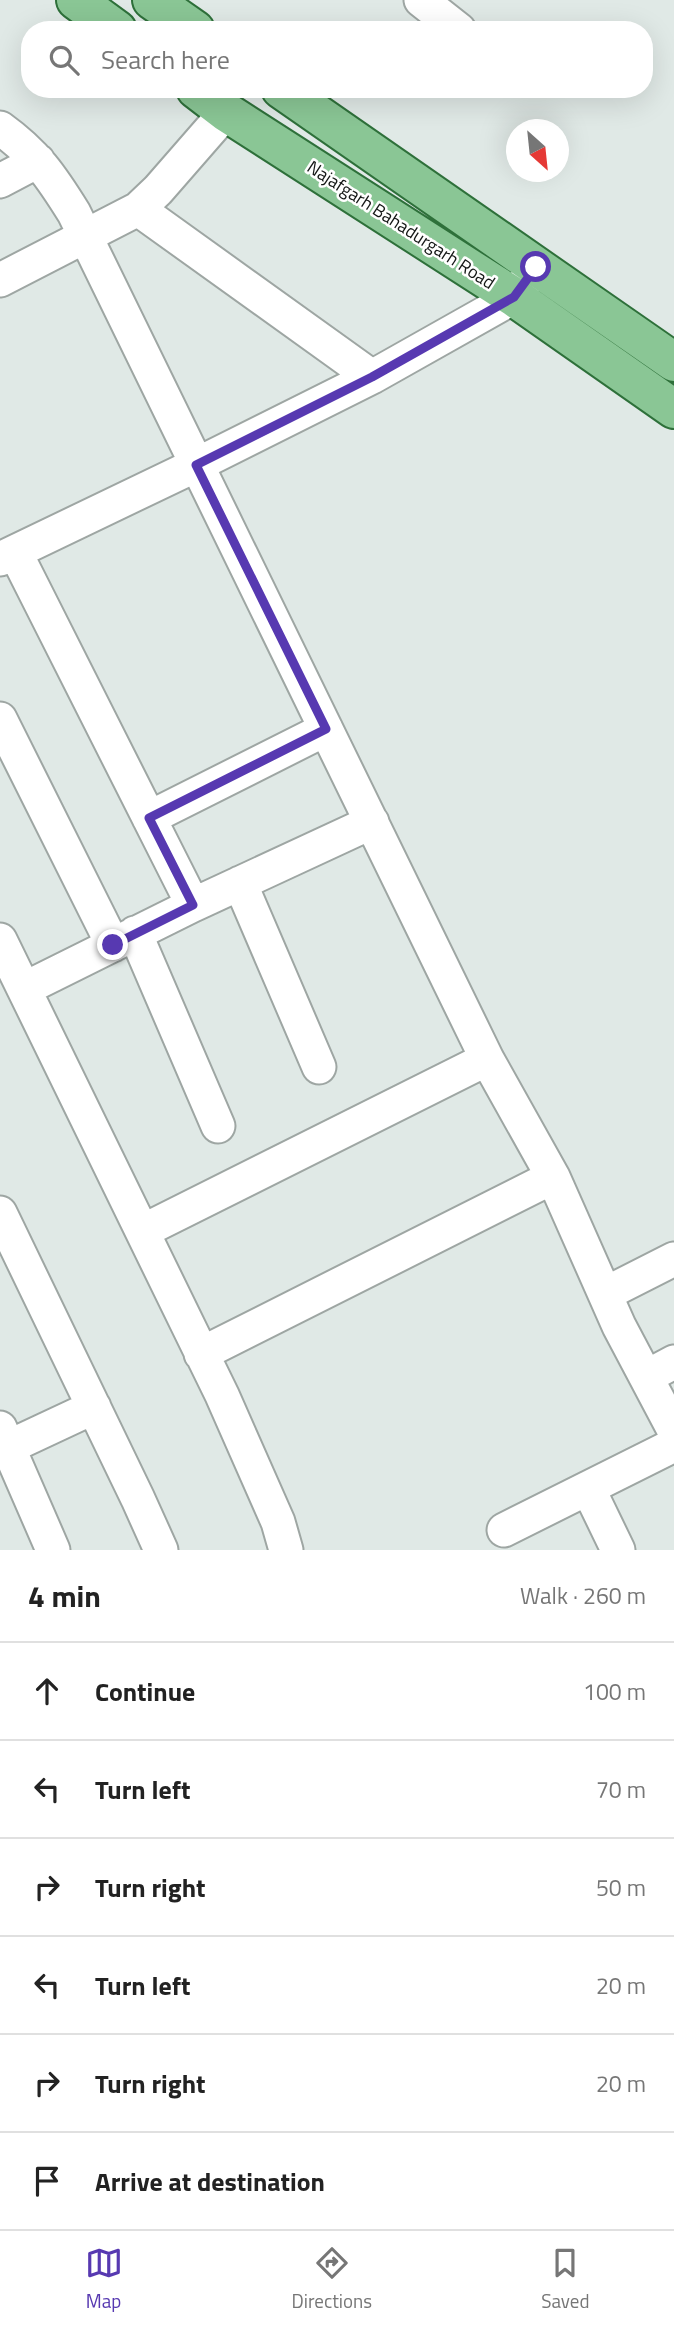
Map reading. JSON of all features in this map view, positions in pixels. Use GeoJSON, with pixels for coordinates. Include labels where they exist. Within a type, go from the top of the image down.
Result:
{"type":"FeatureCollection","features":[{"type":"Feature","properties":{"kind":"main road"},"geometry":{"type":"LineString","coordinates":[[152,0],[182,21]]}},
{"type":"Feature","properties":{"kind":"main road"},"geometry":{"type":"LineString","coordinates":[[85,2],[107,21]]}},
{"type":"Feature","properties":{"kind":"main road"},"geometry":{"type":"LineString","coordinates":[[294,98],[674,362]]}},
{"type":"Feature","properties":{"kind":"main road","name":"Najafgarh Bahadurgarh Road"},"geometry":{"type":"LineString","coordinates":[[211,100],[514,297],[674,409]]}},
{"type":"Feature","properties":{"kind":"street"},"geometry":{"type":"LineString","coordinates":[[421,0],[447,21]]}},
{"type":"Feature","properties":{"kind":"street"},"geometry":{"type":"LineString","coordinates":[[0,280],[138,209],[158,190],[211,100]]}},
{"type":"Feature","properties":{"kind":"street"},"geometry":{"type":"LineString","coordinates":[[0,128],[26,147],[54,180],[85,237],[487,1059],[553,1177],[605,1293],[660,1370],[674,1430]]}},
{"type":"Feature","properties":{"kind":"street"},"geometry":{"type":"LineString","coordinates":[[0,181],[38,161]]}},
{"type":"Feature","properties":{"kind":"street"},"geometry":{"type":"LineString","coordinates":[[138,209],[372,377]]}},
{"type":"Feature","properties":{"kind":"street"},"geometry":{"type":"LineString","coordinates":[[193,905],[8,556],[372,377],[514,297],[536,267]]}},
{"type":"Feature","properties":{"kind":"street"},"geometry":{"type":"LineString","coordinates":[[0,719],[124,939],[218,1126]]}},
{"type":"Feature","properties":{"kind":"street"},"geometry":{"type":"LineString","coordinates":[[149,818],[326,729]]}},
{"type":"Feature","properties":{"kind":"street"},"geometry":{"type":"LineString","coordinates":[[24,989],[193,905],[372,822]]}},
{"type":"Feature","properties":{"kind":"street"},"geometry":{"type":"LineString","coordinates":[[240,883],[319,1067]]}},
{"type":"Feature","properties":{"kind":"street"},"geometry":{"type":"LineString","coordinates":[[0,940],[222,1395],[278,1522],[286,1550]]}},
{"type":"Feature","properties":{"kind":"street"},"geometry":{"type":"LineString","coordinates":[[143,1231],[487,1059]]}},
{"type":"Feature","properties":{"kind":"street"},"geometry":{"type":"LineString","coordinates":[[201,1354],[553,1177]]}},
{"type":"Feature","properties":{"kind":"street"},"geometry":{"type":"LineString","coordinates":[[0,1213],[160,1550]]}},
{"type":"Feature","properties":{"kind":"street"},"geometry":{"type":"LineString","coordinates":[[605,1293],[674,1259]]}},
{"type":"Feature","properties":{"kind":"street"},"geometry":{"type":"LineString","coordinates":[[53,1550],[3,1442],[94,1407]]}},
{"type":"Feature","properties":{"kind":"street"},"geometry":{"type":"LineString","coordinates":[[504,1530],[674,1446]]}},
{"type":"Feature","properties":{"kind":"street"},"geometry":{"type":"LineString","coordinates":[[588,1488],[618,1550]]}},
{"type":"Feature","properties":{"kind":"route"},"geometry":{"type":"LineString","coordinates":[[113,945],[193,905],[149,818],[326,729],[196,465],[372,377],[514,297],[536,267]]}}]}
